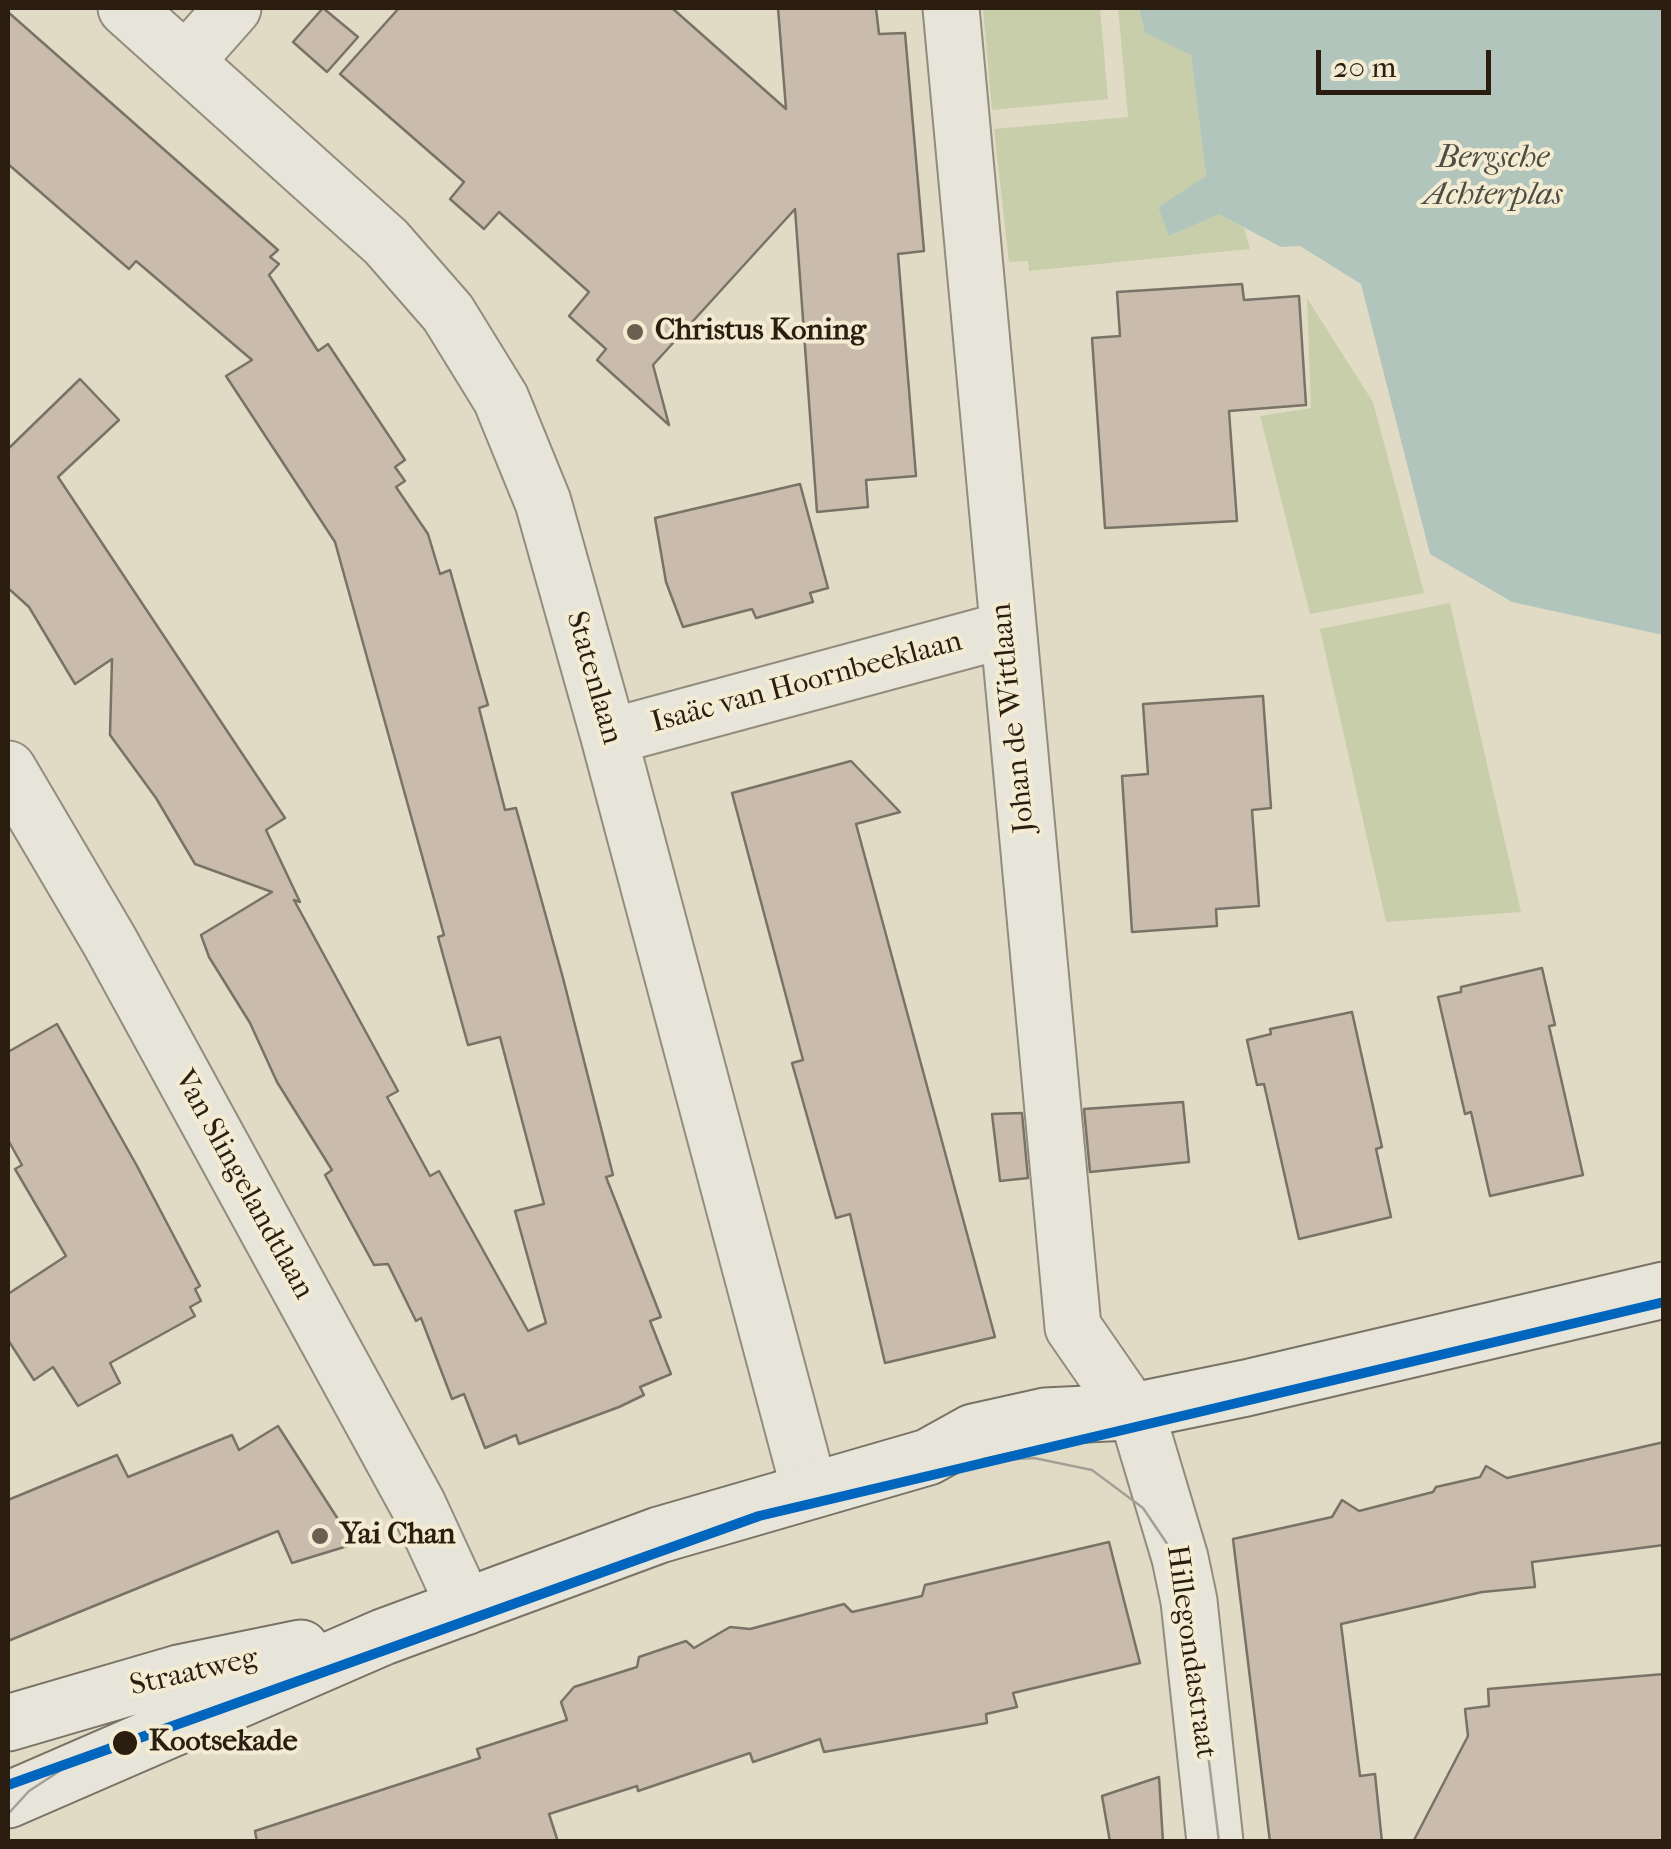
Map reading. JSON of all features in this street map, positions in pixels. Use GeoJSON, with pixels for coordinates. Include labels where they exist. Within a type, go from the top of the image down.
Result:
{"type":"FeatureCollection","features":[{"type":"Feature","properties":{"kind":"street","name":"Statenlaan"},"geometry":{"type":"LineString","coordinates":[[126,8],[386,242],[448,313],[501,399],[543,502],[610,737],[809,1488]]}},
{"type":"Feature","properties":{"kind":"street"},"geometry":{"type":"LineString","coordinates":[[186,61],[233,8]]}},
{"type":"Feature","properties":{"kind":"street","name":"Johan de Wittlaan"},"geometry":{"type":"LineString","coordinates":[[951,8],[1005,630],[1074,1327],[1129,1412]]}},
{"type":"Feature","properties":{"kind":"street","name":"Isaäc van Hoornbeeklaan"},"geometry":{"type":"LineString","coordinates":[[610,737],[1005,630]]}},
{"type":"Feature","properties":{"kind":"street","name":"Van Slingelandtlaan"},"geometry":{"type":"LineString","coordinates":[[8,769],[148,1010],[418,1506],[465,1607]]}},
{"type":"Feature","properties":{"kind":"street","name":"Straatweg"},"geometry":{"type":"LineString","coordinates":[[8,1800],[384,1637],[659,1535],[809,1488],[928,1457],[977,1457],[1062,1437],[1129,1412],[1664,1290]]}},
{"type":"Feature","properties":{"kind":"street","name":"Hillegondastraat"},"geometry":{"type":"LineString","coordinates":[[1129,1412],[1140,1424],[1188,1601],[1215,1842]]}},
{"type":"Feature","properties":{"kind":"street","name":"Straatweg"},"geometry":{"type":"LineString","coordinates":[[8,1723],[179,1673],[321,1644],[384,1637]]}},
{"type":"Feature","properties":{"kind":"green space"},"geometry":{"type":"Polygon","coordinates":[[[983,8],[1100,8],[1108,99],[992,110],[983,8]]]}},
{"type":"Feature","properties":{"kind":"green space"},"geometry":{"type":"Polygon","coordinates":[[[1118,8],[1139,8],[1145,33],[1191,54],[1206,176],[1158,207],[1170,236],[1218,213],[1244,228],[1250,249],[1029,271],[1028,261],[1009,262],[994,129],[1128,117],[1118,8]]]}},
{"type":"Feature","properties":{"kind":"green space"},"geometry":{"type":"Polygon","coordinates":[[[1307,298],[1373,402],[1424,593],[1310,614],[1260,416],[1311,408],[1307,298]]]}},
{"type":"Feature","properties":{"kind":"green space"},"geometry":{"type":"Polygon","coordinates":[[[1450,603],[1521,912],[1386,922],[1320,629],[1450,603]]]}},
{"type":"Feature","properties":{"kind":"water","name":"Bergsche Achterplas"},"geometry":{"type":"Polygon","coordinates":[[[1139,8],[1663,8],[1663,635],[1512,602],[1430,554],[1361,284],[1300,246],[1281,247],[1219,214],[1169,236],[1158,207],[1206,176],[1191,55],[1145,33],[1139,8]]]}},
{"type":"Feature","properties":{"kind":"building"},"geometry":{"type":"Polygon","coordinates":[[[323,8],[358,37],[327,72],[293,42],[323,8]]]}},
{"type":"Feature","properties":{"kind":"building","name":"Christus Koning"},"geometry":{"type":"Polygon","coordinates":[[[399,8],[672,8],[786,109],[778,8],[876,8],[879,34],[905,33],[924,251],[898,254],[916,476],[866,480],[868,507],[817,512],[795,209],[653,365],[669,425],[597,360],[606,349],[569,316],[589,292],[499,212],[484,229],[450,199],[464,182],[340,74],[399,8]]]}},
{"type":"Feature","properties":{"kind":"building"},"geometry":{"type":"Polygon","coordinates":[[[8,12],[278,250],[270,257],[279,264],[269,275],[318,351],[328,344],[405,460],[395,467],[405,481],[396,487],[428,534],[440,574],[450,570],[488,705],[479,708],[505,810],[516,808],[563,978],[613,1175],[606,1177],[661,1317],[650,1321],[671,1374],[640,1387],[644,1395],[619,1407],[519,1444],[516,1435],[485,1448],[464,1394],[452,1399],[421,1318],[416,1321],[388,1264],[374,1265],[325,1175],[332,1170],[277,1082],[250,1023],[209,957],[201,935],[272,892],[195,864],[156,798],[110,735],[112,659],[75,684],[29,607],[8,588],[8,449],[80,379],[119,420],[58,477],[285,818],[266,830],[300,902],[294,900],[398,1091],[387,1097],[430,1176],[439,1171],[528,1331],[546,1323],[515,1211],[544,1204],[500,1037],[468,1045],[438,937],[444,935],[335,542],[226,376],[252,360],[136,261],[129,269],[8,164],[8,12]]]}},
{"type":"Feature","properties":{"kind":"building"},"geometry":{"type":"Polygon","coordinates":[[[1242,284],[1244,300],[1299,296],[1306,405],[1229,411],[1237,521],[1105,528],[1092,338],[1120,336],[1117,292],[1242,284]]]}},
{"type":"Feature","properties":{"kind":"building"},"geometry":{"type":"Polygon","coordinates":[[[800,484],[828,588],[810,593],[813,602],[756,618],[752,609],[683,627],[666,582],[655,518],[800,484]]]}},
{"type":"Feature","properties":{"kind":"building"},"geometry":{"type":"Polygon","coordinates":[[[1263,696],[1271,808],[1252,810],[1259,906],[1216,909],[1217,926],[1132,932],[1122,776],[1148,774],[1143,704],[1263,696]]]}},
{"type":"Feature","properties":{"kind":"building"},"geometry":{"type":"Polygon","coordinates":[[[851,761],[900,812],[856,824],[995,1337],[885,1363],[850,1214],[836,1218],[792,1063],[803,1060],[732,793],[851,761]]]}},
{"type":"Feature","properties":{"kind":"building"},"geometry":{"type":"Polygon","coordinates":[[[1542,968],[1555,1025],[1549,1026],[1583,1175],[1490,1196],[1471,1112],[1465,1114],[1438,997],[1461,992],[1461,987],[1542,968]]]}},
{"type":"Feature","properties":{"kind":"building"},"geometry":{"type":"Polygon","coordinates":[[[1352,1012],[1382,1147],[1376,1149],[1391,1217],[1299,1239],[1264,1084],[1257,1085],[1247,1040],[1271,1034],[1270,1029],[1352,1012]]]}},
{"type":"Feature","properties":{"kind":"building"},"geometry":{"type":"Polygon","coordinates":[[[57,1024],[200,1286],[195,1289],[201,1301],[190,1307],[195,1316],[110,1363],[120,1383],[78,1406],[53,1367],[34,1380],[8,1340],[8,1294],[66,1256],[15,1169],[22,1165],[8,1140],[8,1052],[57,1024]]]}},
{"type":"Feature","properties":{"kind":"building"},"geometry":{"type":"Polygon","coordinates":[[[1183,1102],[1189,1162],[1090,1172],[1084,1109],[1183,1102]]]}},
{"type":"Feature","properties":{"kind":"building"},"geometry":{"type":"Polygon","coordinates":[[[1022,1113],[1028,1178],[1000,1181],[992,1114],[1022,1113]]]}},
{"type":"Feature","properties":{"kind":"building"},"geometry":{"type":"Polygon","coordinates":[[[278,1426],[354,1544],[292,1563],[278,1531],[8,1641],[8,1500],[117,1455],[128,1477],[232,1435],[239,1450],[278,1426]]]}},
{"type":"Feature","properties":{"kind":"building"},"geometry":{"type":"Polygon","coordinates":[[[1664,1442],[1664,1545],[1532,1562],[1535,1587],[1482,1592],[1341,1624],[1360,1776],[1375,1774],[1382,1842],[1270,1842],[1233,1539],[1332,1517],[1342,1500],[1359,1511],[1433,1492],[1436,1487],[1480,1477],[1486,1466],[1507,1478],[1664,1442]]]}},
{"type":"Feature","properties":{"kind":"building"},"geometry":{"type":"Polygon","coordinates":[[[1109,1542],[1140,1663],[1013,1693],[1017,1707],[986,1714],[987,1723],[824,1752],[820,1739],[753,1762],[750,1753],[638,1791],[637,1786],[549,1814],[558,1842],[257,1842],[255,1831],[480,1758],[477,1749],[567,1720],[561,1702],[574,1687],[637,1667],[639,1657],[686,1641],[694,1648],[730,1627],[750,1629],[844,1604],[852,1612],[922,1596],[925,1585],[1109,1542]]]}},
{"type":"Feature","properties":{"kind":"building"},"geometry":{"type":"Polygon","coordinates":[[[1664,1674],[1664,1842],[1413,1842],[1468,1736],[1465,1709],[1489,1706],[1488,1689],[1664,1674]]]}},
{"type":"Feature","properties":{"kind":"building"},"geometry":{"type":"Polygon","coordinates":[[[1159,1777],[1163,1842],[1110,1842],[1102,1796],[1159,1777]]]}},
{"type":"Feature","properties":{"kind":"tram line"},"geometry":{"type":"LineString","coordinates":[[985,1461],[1034,1458],[1092,1470],[1143,1508],[1172,1551],[1189,1601],[1219,1842]]}},
{"type":"Feature","properties":{"kind":"tram line"},"geometry":{"type":"LineString","coordinates":[[8,1814],[29,1791],[78,1759]]}},
{"type":"Feature","properties":{"kind":"transit line"},"geometry":{"type":"LineString","coordinates":[[8,1785],[759,1516],[1664,1302]]}},
{"type":"Feature","properties":{"kind":"place","name":"Christus Koning"},"geometry":{"type":"Point","coordinates":[635,332]}},
{"type":"Feature","properties":{"kind":"place","name":"Yai Chan"},"geometry":{"type":"Point","coordinates":[320,1536]}},
{"type":"Feature","properties":{"kind":"place","name":"Kootsekade"},"geometry":{"type":"Point","coordinates":[125,1743]}}]}
